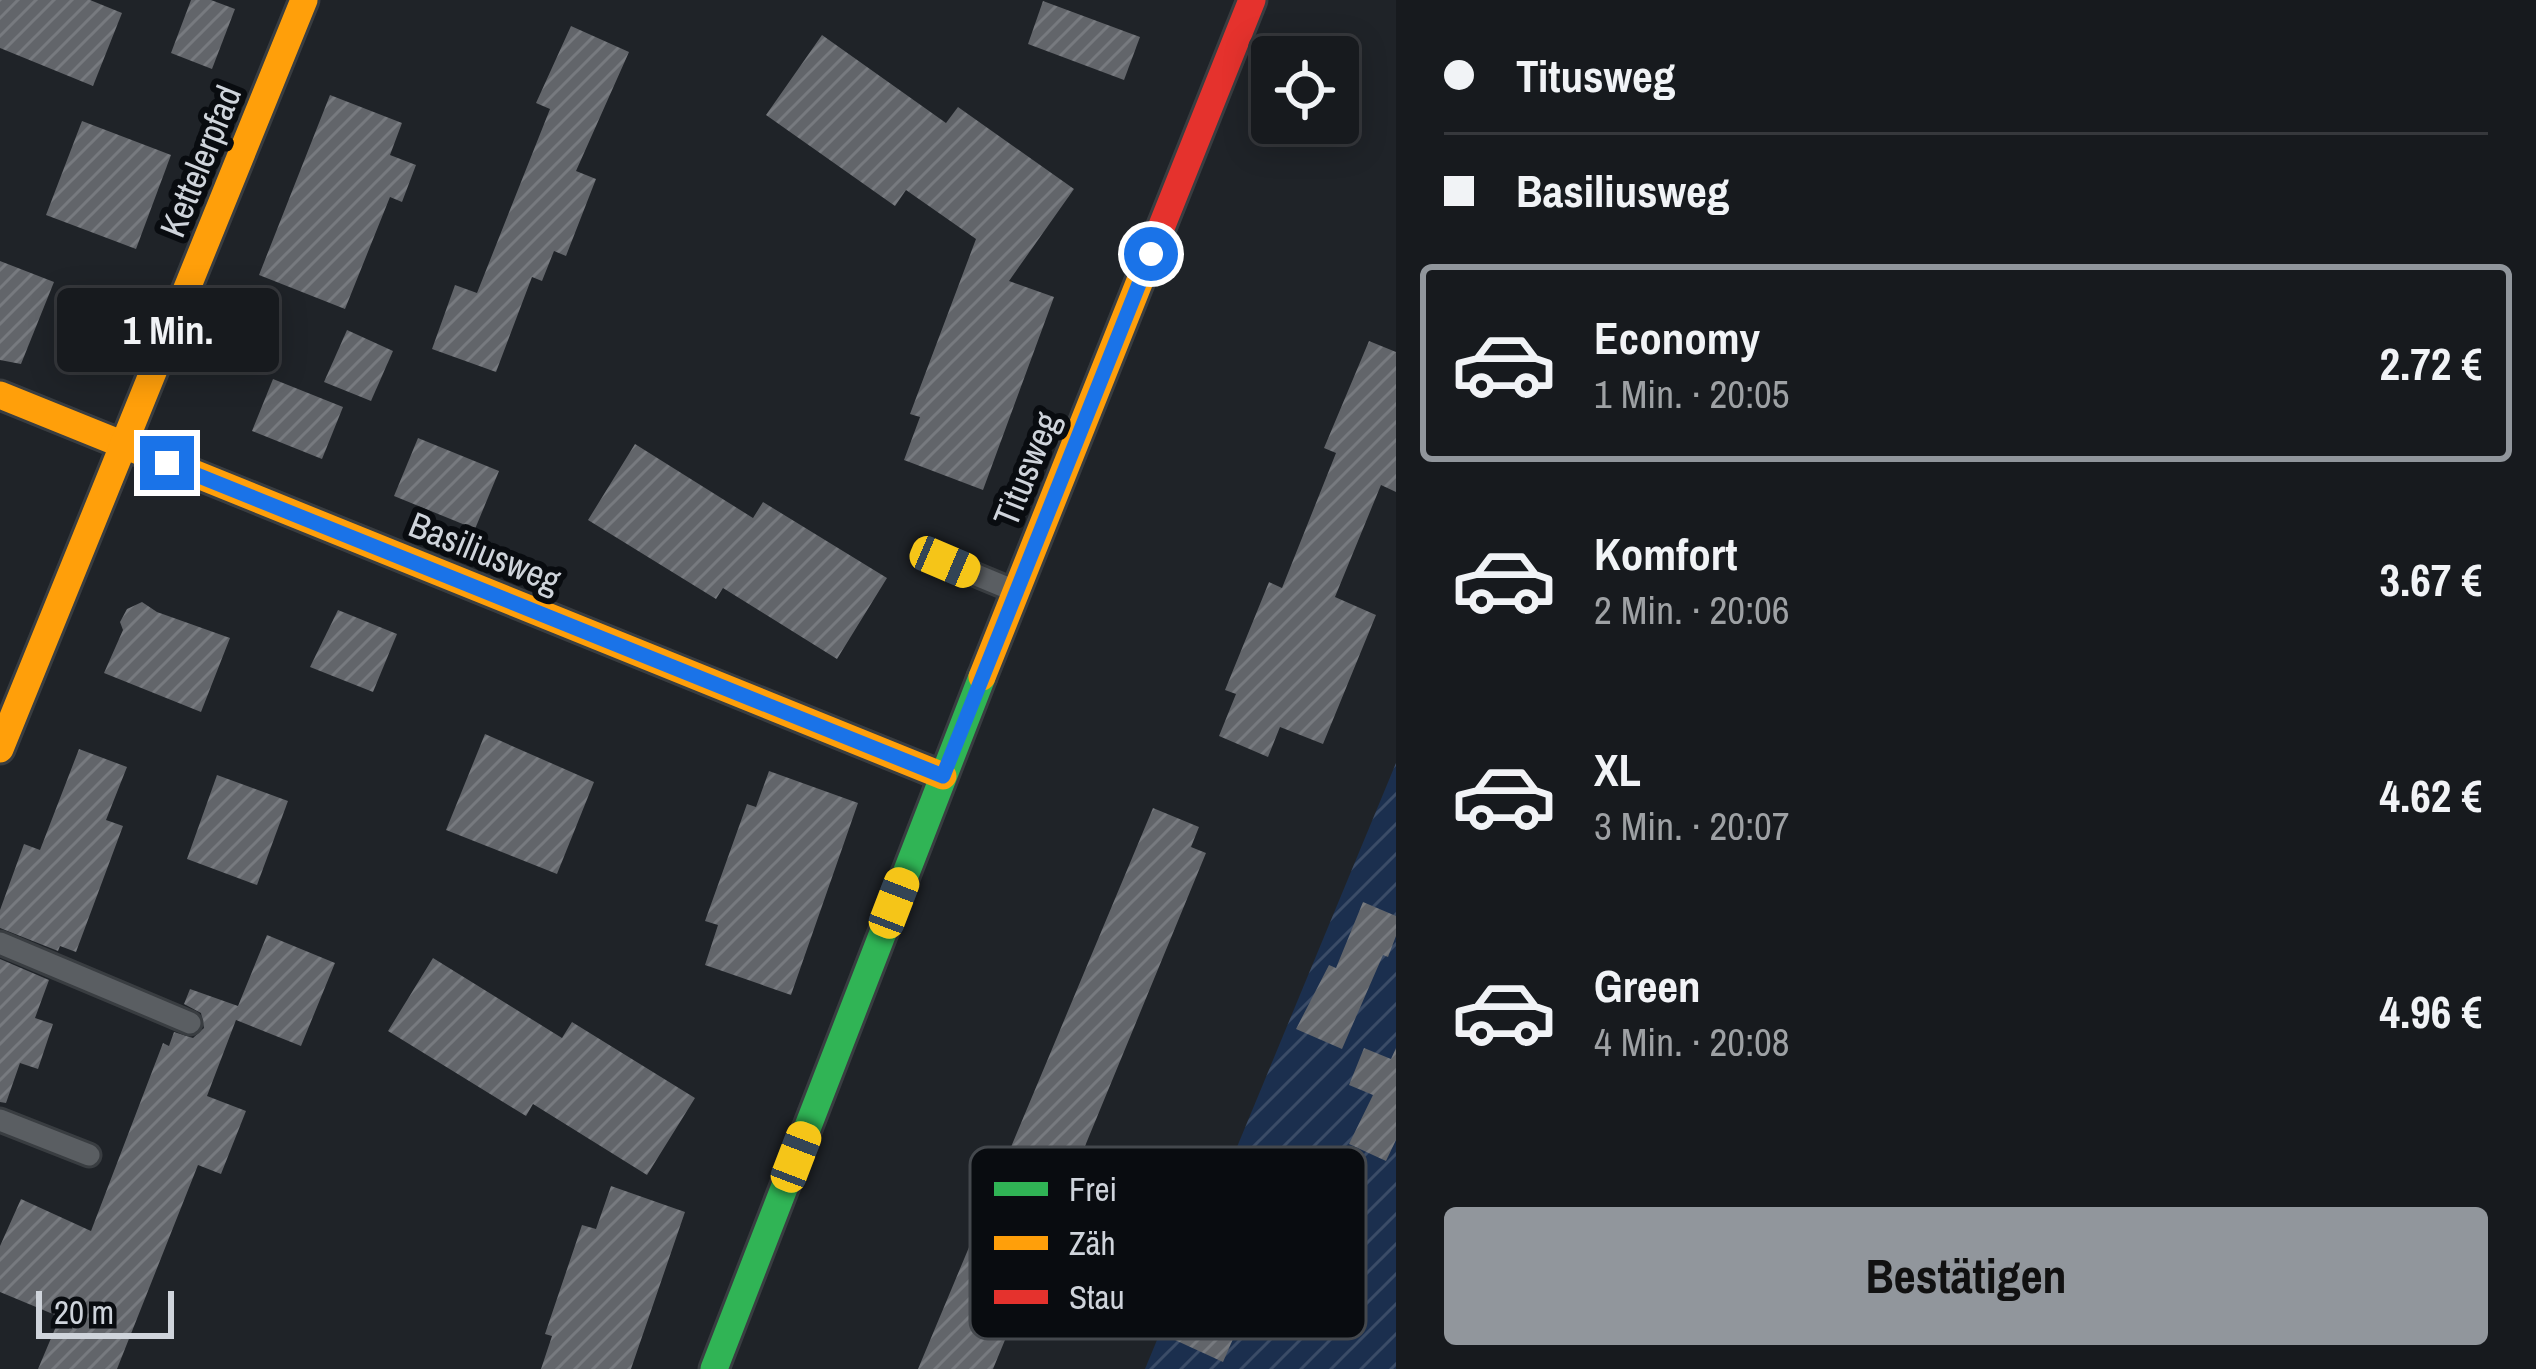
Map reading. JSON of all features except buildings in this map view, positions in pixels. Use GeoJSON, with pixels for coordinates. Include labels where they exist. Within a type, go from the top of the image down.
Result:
{"type":"FeatureCollection","features":[{"type":"Feature","properties":{"kind":"street","name":"Kettelerpfad"},"geometry":{"type":"LineString","coordinates":[[0,749],[304,0]]}},
{"type":"Feature","properties":{"kind":"street","name":"Titusweg"},"geometry":{"type":"LineString","coordinates":[[714,1369],[943,776],[1252,0]]}},
{"type":"Feature","properties":{"kind":"street","name":"Basiliusweg"},"geometry":{"type":"LineString","coordinates":[[0,394],[943,776]]}},
{"type":"Feature","properties":{"kind":"lane"},"geometry":{"type":"LineString","coordinates":[[945,562],[1016,592]]}},
{"type":"Feature","properties":{"kind":"lane"},"geometry":{"type":"LineString","coordinates":[[0,943],[190,1022]]}},
{"type":"Feature","properties":{"kind":"lane"},"geometry":{"type":"LineString","coordinates":[[0,1120],[89,1155]]}},
{"type":"Feature","properties":{"kind":"shaded area"},"geometry":{"type":"Polygon","coordinates":[[[1396,763],[1396,1369],[1145,1369],[1157,1339],[1366,1339],[1366,1147],[1237,1147],[1396,763]]]}},
{"type":"Feature","properties":{"kind":"traffic: fast"},"geometry":{"type":"LineString","coordinates":[[714,1369],[982,677]]}},
{"type":"Feature","properties":{"kind":"traffic: slow"},"geometry":{"type":"LineString","coordinates":[[0,749],[304,0]]}},
{"type":"Feature","properties":{"kind":"traffic: slow"},"geometry":{"type":"LineString","coordinates":[[982,677],[1155,243]]}},
{"type":"Feature","properties":{"kind":"traffic: slow"},"geometry":{"type":"LineString","coordinates":[[0,395],[943,776]]}},
{"type":"Feature","properties":{"kind":"traffic: jam"},"geometry":{"type":"LineString","coordinates":[[1155,243],[1252,0]]}},
{"type":"Feature","properties":{"kind":"route"},"geometry":{"type":"LineString","coordinates":[[167,463],[943,776],[1151,254]]}}]}
